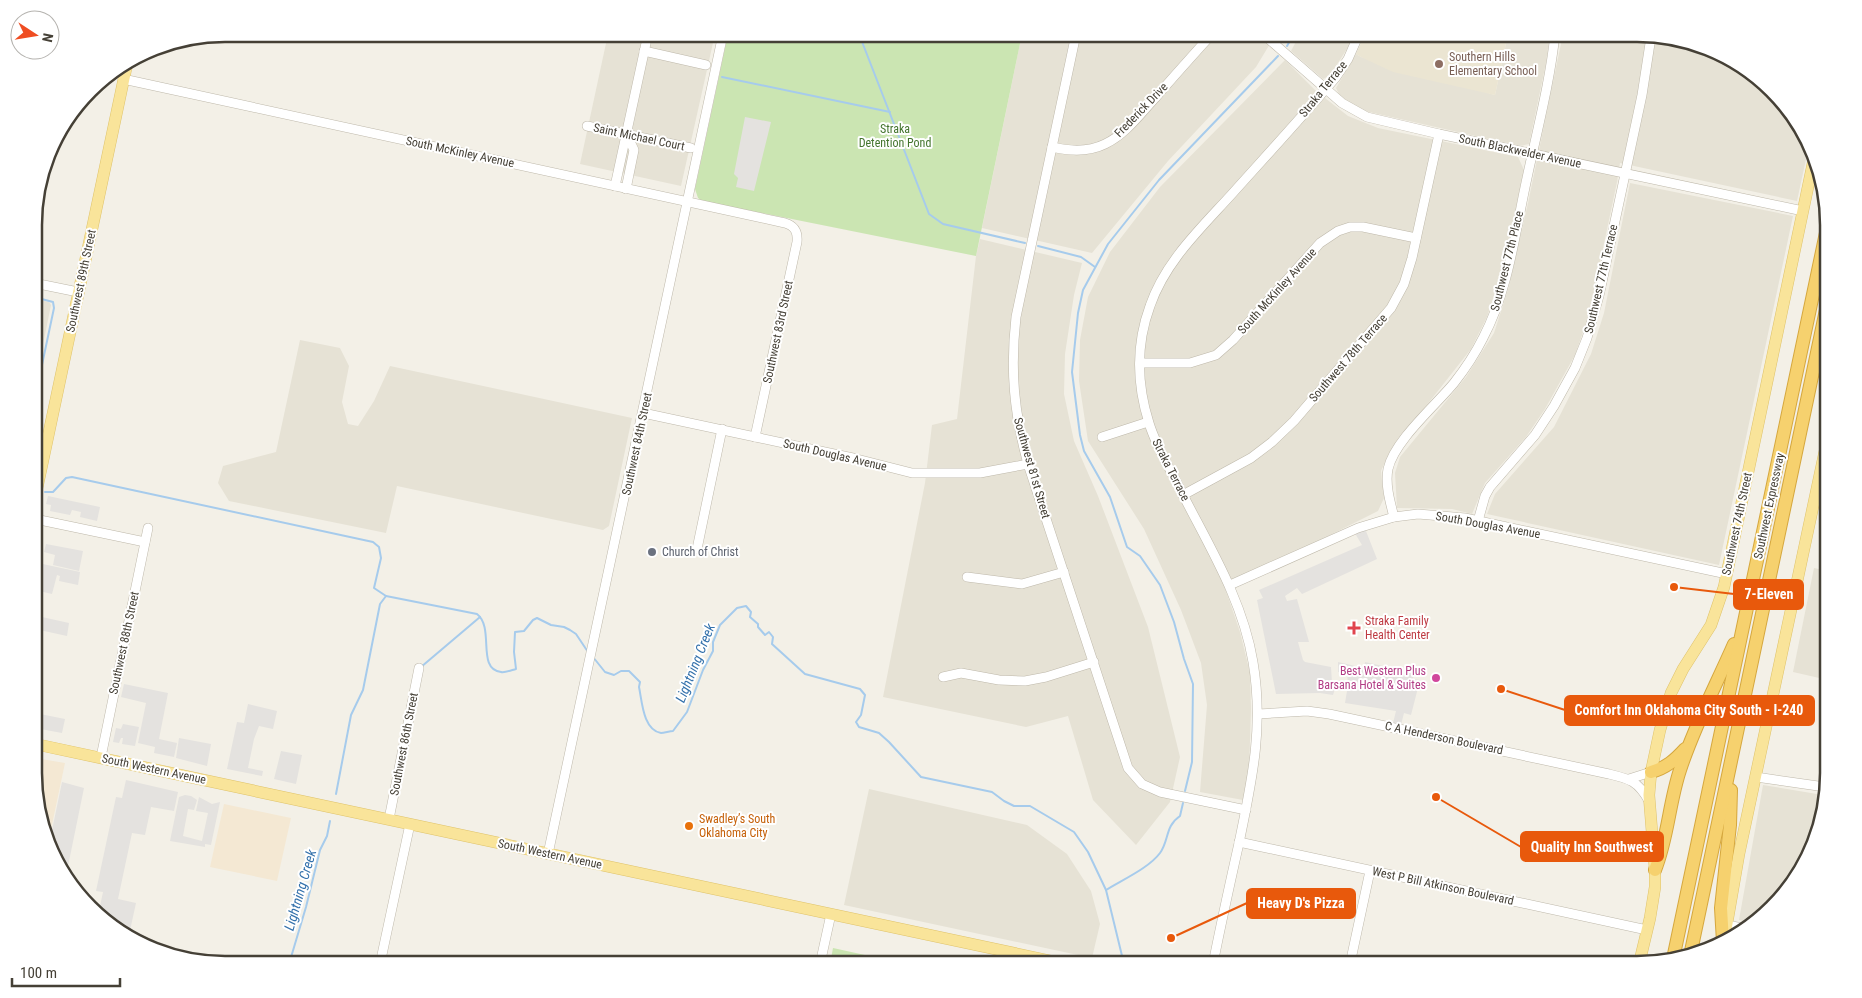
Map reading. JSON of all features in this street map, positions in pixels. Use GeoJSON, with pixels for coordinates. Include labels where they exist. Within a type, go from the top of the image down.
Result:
{"type":"FeatureCollection","features":[{"type":"Feature","properties":{"kind":"highway","name":"Southwest Expressway"},"geometry":{"type":"LineString","coordinates":[[1674,952],[1820,261]]}},
{"type":"Feature","properties":{"kind":"highway","name":"Southwest Expressway"},"geometry":{"type":"LineString","coordinates":[[1692,947],[1820,338]]}},
{"type":"Feature","properties":{"kind":"highway"},"geometry":{"type":"LineString","coordinates":[[1655,870],[1662,853],[1674,789],[1690,743],[1745,618]]}},
{"type":"Feature","properties":{"kind":"highway"},"geometry":{"type":"LineString","coordinates":[[1652,772],[1660,770],[1674,761],[1690,743]]}},
{"type":"Feature","properties":{"kind":"highway"},"geometry":{"type":"LineString","coordinates":[[1723,934],[1721,908],[1730,826],[1732,758]]}},
{"type":"Feature","properties":{"kind":"main road","name":"Southwest 89th Street"},"geometry":{"type":"LineString","coordinates":[[42,464],[125,72]]}},
{"type":"Feature","properties":{"kind":"main road","name":"Southwest 74th Street"},"geometry":{"type":"LineString","coordinates":[[1641,956],[1654,900],[1655,870],[1649,801],[1652,772],[1667,706],[1683,669],[1711,625],[1727,574],[1811,171]]}},
{"type":"Feature","properties":{"kind":"main road"},"geometry":{"type":"LineString","coordinates":[[1726,932],[1739,854],[1820,474]]}},
{"type":"Feature","properties":{"kind":"main road","name":"South Western Avenue"},"geometry":{"type":"LineString","coordinates":[[42,745],[1027,956]]}},
{"type":"Feature","properties":{"kind":"street"},"geometry":{"type":"LineString","coordinates":[[615,186],[646,42]]}},
{"type":"Feature","properties":{"kind":"street","name":"Southwest 84th Street"},"geometry":{"type":"LineString","coordinates":[[548,854],[596,638],[721,42]]}},
{"type":"Feature","properties":{"kind":"street","name":"Southwest 81st Street"},"geometry":{"type":"LineString","coordinates":[[1074,42],[1021,295],[1013,346],[1014,400],[1020,435],[1128,768],[1136,778],[1151,789],[1246,810]]}},
{"type":"Feature","properties":{"kind":"street","name":"Frederick Drive"},"geometry":{"type":"LineString","coordinates":[[1052,147],[1087,150],[1104,145],[1118,137],[1205,42]]}},
{"type":"Feature","properties":{"kind":"street","name":"South Blackwelder Avenue"},"geometry":{"type":"LineString","coordinates":[[1273,42],[1342,103],[1368,117],[1439,134],[1803,211]]}},
{"type":"Feature","properties":{"kind":"street","name":"Straka Terrace"},"geometry":{"type":"LineString","coordinates":[[1215,956],[1255,768],[1258,714],[1256,681],[1252,653],[1230,585],[1183,495],[1148,422],[1141,392],[1141,338],[1154,294],[1170,266],[1326,89],[1348,59],[1356,42]]}},
{"type":"Feature","properties":{"kind":"street","name":"Southwest 77th Place"},"geometry":{"type":"LineString","coordinates":[[1394,517],[1387,480],[1390,460],[1402,441],[1459,376],[1476,352],[1489,326],[1504,283],[1554,42]]}},
{"type":"Feature","properties":{"kind":"street","name":"Southwest 77th Terrace"},"geometry":{"type":"LineString","coordinates":[[1478,521],[1485,496],[1490,487],[1545,420],[1567,383],[1581,354],[1599,296],[1646,72],[1650,43]]}},
{"type":"Feature","properties":{"kind":"street"},"geometry":{"type":"LineString","coordinates":[[644,51],[706,64]]}},
{"type":"Feature","properties":{"kind":"street","name":"South McKinley Avenue"},"geometry":{"type":"LineString","coordinates":[[124,79],[785,223],[795,228]]}},
{"type":"Feature","properties":{"kind":"street","name":"Saint Michael Court"},"geometry":{"type":"LineString","coordinates":[[587,126],[691,148]]}},
{"type":"Feature","properties":{"kind":"street","name":"Southwest 78th Terrace"},"geometry":{"type":"LineString","coordinates":[[1183,495],[1251,458],[1272,442],[1363,342],[1391,308],[1409,271],[1439,134]]}},
{"type":"Feature","properties":{"kind":"street"},"geometry":{"type":"LineString","coordinates":[[626,189],[634,150],[627,135]]}},
{"type":"Feature","properties":{"kind":"street","name":"South McKinley Avenue"},"geometry":{"type":"LineString","coordinates":[[1140,363],[1190,363],[1216,355],[1234,340],[1320,243],[1338,231],[1350,227],[1363,227],[1416,238]]}},
{"type":"Feature","properties":{"kind":"street","name":"Southwest 83rd Street"},"geometry":{"type":"LineString","coordinates":[[755,437],[797,242],[795,228]]}},
{"type":"Feature","properties":{"kind":"street"},"geometry":{"type":"LineString","coordinates":[[42,285],[78,292]]}},
{"type":"Feature","properties":{"kind":"street","name":"South Douglas Avenue"},"geometry":{"type":"LineString","coordinates":[[643,413],[919,474],[980,474],[1028,464]]}},
{"type":"Feature","properties":{"kind":"street"},"geometry":{"type":"LineString","coordinates":[[1102,438],[1148,422]]}},
{"type":"Feature","properties":{"kind":"street"},"geometry":{"type":"LineString","coordinates":[[697,549],[722,429]]}},
{"type":"Feature","properties":{"kind":"street","name":"South Douglas Avenue"},"geometry":{"type":"LineString","coordinates":[[1230,585],[1358,528],[1394,517],[1431,514],[1478,521],[1727,574]]}},
{"type":"Feature","properties":{"kind":"street"},"geometry":{"type":"LineString","coordinates":[[42,520],[145,542]]}},
{"type":"Feature","properties":{"kind":"street","name":"Southwest 88th Street"},"geometry":{"type":"LineString","coordinates":[[100,757],[148,528]]}},
{"type":"Feature","properties":{"kind":"street"},"geometry":{"type":"LineString","coordinates":[[968,577],[1022,584],[1064,572]]}},
{"type":"Feature","properties":{"kind":"street"},"geometry":{"type":"LineString","coordinates":[[943,677],[961,673],[999,680],[1025,681],[1046,677],[1094,662]]}},
{"type":"Feature","properties":{"kind":"street","name":"Southwest 86th Street"},"geometry":{"type":"LineString","coordinates":[[389,819],[419,668]]}},
{"type":"Feature","properties":{"kind":"street","name":"C A Henderson Boulevard"},"geometry":{"type":"LineString","coordinates":[[1258,714],[1307,712],[1329,714],[1628,778],[1652,772]]}},
{"type":"Feature","properties":{"kind":"street"},"geometry":{"type":"LineString","coordinates":[[1756,777],[1819,786]]}},
{"type":"Feature","properties":{"kind":"street"},"geometry":{"type":"LineString","coordinates":[[1628,778],[1641,787],[1649,801]]}},
{"type":"Feature","properties":{"kind":"street"},"geometry":{"type":"LineString","coordinates":[[382,956],[410,824]]}},
{"type":"Feature","properties":{"kind":"street","name":"West P Bill Atkinson Boulevard"},"geometry":{"type":"LineString","coordinates":[[1239,842],[1647,930]]}},
{"type":"Feature","properties":{"kind":"street"},"geometry":{"type":"LineString","coordinates":[[1352,956],[1370,871]]}},
{"type":"Feature","properties":{"kind":"street"},"geometry":{"type":"LineString","coordinates":[[822,956],[830,914]]}},
{"type":"Feature","properties":{"kind":"street"},"geometry":{"type":"LineString","coordinates":[[1727,925],[1735,927]]}},
{"type":"Feature","properties":{"kind":"shaded area"},"geometry":{"type":"Polygon","coordinates":[[[606,42],[713,42],[681,186],[580,164],[606,42]]]}},
{"type":"Feature","properties":{"kind":"shaded area"},"geometry":{"type":"Polygon","coordinates":[[[1020,42],[1271,42],[1256,67],[1168,161],[1092,253],[982,228],[1020,42]]]}},
{"type":"Feature","properties":{"kind":"shaded area"},"geometry":{"type":"Polygon","coordinates":[[[1296,42],[1351,42],[1329,76],[1323,79],[1291,51],[1296,42]]]}},
{"type":"Feature","properties":{"kind":"shaded area","name":"Southern Hills Elementary School"},"geometry":{"type":"Polygon","coordinates":[[[1361,42],[1506,42],[1495,95],[1393,72],[1356,54],[1361,42]]]}},
{"type":"Feature","properties":{"kind":"shaded area"},"geometry":{"type":"Polygon","coordinates":[[[1506,42],[1549,42],[1529,144],[1520,146],[1369,112],[1353,106],[1339,94],[1336,88],[1356,54],[1495,95],[1506,42]]]}},
{"type":"Feature","properties":{"kind":"shaded area"},"geometry":{"type":"Polygon","coordinates":[[[1561,42],[1637,42],[1661,44],[1696,52],[1718,61],[1748,80],[1766,96],[1789,124],[1807,157],[1797,201],[1620,163],[1589,315],[1575,355],[1545,409],[1526,437],[1485,483],[1472,514],[1452,509],[1397,508],[1395,473],[1400,457],[1466,377],[1494,333],[1509,286],[1561,42]]]}},
{"type":"Feature","properties":{"kind":"shaded area"},"geometry":{"type":"Polygon","coordinates":[[[1285,60],[1316,91],[1348,116],[1378,128],[1518,157],[1524,170],[1503,268],[1487,317],[1471,349],[1389,453],[1381,471],[1384,498],[1378,511],[1225,588],[1240,632],[1250,673],[1249,772],[1243,800],[1200,792],[1207,705],[1201,663],[1181,610],[1144,529],[1088,441],[1079,381],[1080,340],[1088,297],[1110,252],[1160,187],[1285,60]]]}},
{"type":"Feature","properties":{"kind":"shaded area"},"geometry":{"type":"Polygon","coordinates":[[[745,117],[771,122],[754,191],[736,187],[738,178],[734,174],[745,117]]]}},
{"type":"Feature","properties":{"kind":"shaded area"},"geometry":{"type":"Polygon","coordinates":[[[1630,183],[1793,216],[1719,565],[1487,514],[1495,494],[1554,427],[1591,354],[1604,313],[1630,183]]]}},
{"type":"Feature","properties":{"kind":"shaded area"},"geometry":{"type":"Polygon","coordinates":[[[980,239],[1082,263],[1074,295],[1065,354],[1064,394],[1074,441],[1098,496],[1148,627],[1180,757],[1170,802],[1136,845],[1093,800],[1068,716],[1026,727],[883,697],[925,483],[932,425],[957,419],[976,256],[980,239]]]}},
{"type":"Feature","properties":{"kind":"shaded area"},"geometry":{"type":"Polygon","coordinates":[[[42,301],[49,302],[51,305],[42,349],[42,301]]]}},
{"type":"Feature","properties":{"kind":"shaded area"},"geometry":{"type":"Polygon","coordinates":[[[300,340],[340,348],[349,366],[342,402],[348,424],[358,426],[374,401],[390,366],[632,418],[609,526],[603,530],[397,486],[386,533],[229,501],[218,483],[223,466],[276,452],[300,340]]]}},
{"type":"Feature","properties":{"kind":"shaded area"},"geometry":{"type":"Polygon","coordinates":[[[48,496],[100,507],[97,521],[80,517],[81,512],[72,510],[70,515],[50,511],[51,505],[46,504],[48,496]]]}},
{"type":"Feature","properties":{"kind":"shaded area"},"geometry":{"type":"Polygon","coordinates":[[[1364,526],[1377,559],[1302,594],[1297,588],[1285,596],[1287,601],[1297,599],[1309,642],[1298,642],[1303,660],[1331,667],[1332,683],[1348,684],[1347,673],[1338,672],[1338,662],[1364,668],[1365,662],[1414,673],[1413,679],[1420,680],[1411,715],[1404,713],[1400,729],[1392,727],[1396,711],[1345,703],[1347,691],[1335,689],[1333,695],[1320,693],[1276,694],[1257,600],[1263,598],[1259,590],[1362,545],[1353,530],[1364,526]]]}},
{"type":"Feature","properties":{"kind":"shaded area"},"geometry":{"type":"Polygon","coordinates":[[[46,544],[83,551],[79,571],[53,565],[55,555],[44,552],[46,544]]]}},
{"type":"Feature","properties":{"kind":"shaded area"},"geometry":{"type":"Polygon","coordinates":[[[42,564],[80,572],[78,585],[59,581],[60,576],[57,575],[52,594],[42,592],[42,564]]]}},
{"type":"Feature","properties":{"kind":"shaded area"},"geometry":{"type":"Polygon","coordinates":[[[1814,568],[1820,569],[1820,678],[1793,672],[1814,568]]]}},
{"type":"Feature","properties":{"kind":"shaded area"},"geometry":{"type":"Polygon","coordinates":[[[42,617],[69,623],[67,636],[42,631],[42,617]]]}},
{"type":"Feature","properties":{"kind":"shaded area"},"geometry":{"type":"Polygon","coordinates":[[[124,684],[168,693],[159,739],[177,743],[174,757],[154,753],[155,747],[138,743],[146,703],[121,697],[124,684]]]}},
{"type":"Feature","properties":{"kind":"shaded area"},"geometry":{"type":"Polygon","coordinates":[[[248,704],[277,711],[273,729],[259,726],[254,739],[248,768],[263,771],[262,776],[227,769],[237,722],[244,723],[248,704]]]}},
{"type":"Feature","properties":{"kind":"shaded area"},"geometry":{"type":"Polygon","coordinates":[[[42,714],[65,719],[62,733],[42,729],[42,714]]]}},
{"type":"Feature","properties":{"kind":"shaded area"},"geometry":{"type":"Polygon","coordinates":[[[123,724],[139,727],[135,746],[122,744],[123,738],[121,738],[119,743],[113,742],[116,728],[121,729],[123,724]]]}},
{"type":"Feature","properties":{"kind":"shaded area"},"geometry":{"type":"Polygon","coordinates":[[[179,738],[211,744],[207,766],[176,758],[179,738]]]}},
{"type":"Feature","properties":{"kind":"shaded area"},"geometry":{"type":"Polygon","coordinates":[[[281,751],[302,755],[296,784],[274,779],[281,751]]]}},
{"type":"Feature","properties":{"kind":"shaded area"},"geometry":{"type":"Polygon","coordinates":[[[42,759],[65,763],[51,829],[44,797],[42,759]]]}},
{"type":"Feature","properties":{"kind":"shaded area"},"geometry":{"type":"Polygon","coordinates":[[[126,780],[178,792],[174,811],[151,807],[145,835],[132,833],[118,899],[136,903],[130,929],[100,906],[103,892],[96,891],[116,797],[122,798],[126,780]]]}},
{"type":"Feature","properties":{"kind":"shaded area"},"geometry":{"type":"Polygon","coordinates":[[[62,782],[84,788],[68,866],[52,831],[62,782]]]}},
{"type":"Feature","properties":{"kind":"shaded area"},"geometry":{"type":"Polygon","coordinates":[[[1763,785],[1818,794],[1806,843],[1789,874],[1766,902],[1744,921],[1739,920],[1763,785]]]}},
{"type":"Feature","properties":{"kind":"shaded area"},"geometry":{"type":"Polygon","coordinates":[[[869,789],[1027,825],[1067,854],[1091,891],[1100,924],[1092,956],[1083,956],[844,905],[869,789]]]}},
{"type":"Feature","properties":{"kind":"shaded area"},"geometry":{"type":"Polygon","coordinates":[[[185,795],[197,800],[194,810],[188,809],[183,836],[202,841],[208,813],[196,811],[199,797],[212,804],[220,802],[211,845],[205,844],[205,847],[170,841],[179,797],[185,795]]]}},
{"type":"Feature","properties":{"kind":"shaded area"},"geometry":{"type":"Polygon","coordinates":[[[224,804],[291,818],[277,881],[210,867],[224,804]]]}},
{"type":"Feature","properties":{"kind":"green space","name":"Straka Detention Pond"},"geometry":{"type":"Polygon","coordinates":[[[726,42],[1020,42],[976,256],[702,201],[698,198],[695,189],[726,42]]]}},
{"type":"Feature","properties":{"kind":"green space"},"geometry":{"type":"Polygon","coordinates":[[[833,948],[870,956],[832,956],[833,948]]]}},
{"type":"Feature","properties":{"kind":"waterway"},"geometry":{"type":"LineString","coordinates":[[862,42],[929,214],[943,224],[1025,243]]}},
{"type":"Feature","properties":{"kind":"waterway"},"geometry":{"type":"LineString","coordinates":[[1287,46],[1289,42]]}},
{"type":"Feature","properties":{"kind":"waterway"},"geometry":{"type":"LineString","coordinates":[[1185,791],[1192,762],[1193,684],[1174,622],[1160,585],[1140,556],[1127,547],[1110,497],[1084,451],[1080,435],[1072,372],[1078,313],[1083,290],[1108,244],[1159,180],[1278,56]]}},
{"type":"Feature","properties":{"kind":"waterway"},"geometry":{"type":"LineString","coordinates":[[722,77],[890,112]]}},
{"type":"Feature","properties":{"kind":"waterway"},"geometry":{"type":"LineString","coordinates":[[1038,246],[1081,257],[1095,267]]}},
{"type":"Feature","properties":{"kind":"waterway"},"geometry":{"type":"LineString","coordinates":[[42,299],[53,302],[54,308],[42,365]]}},
{"type":"Feature","properties":{"kind":"waterway"},"geometry":{"type":"LineString","coordinates":[[45,492],[53,492],[66,478],[72,477],[373,542],[379,547],[381,558],[374,588],[386,596],[477,614],[482,620],[485,629],[489,664],[494,669],[503,672],[516,669],[514,652],[515,632],[524,631],[537,618],[551,625],[570,630],[576,634],[588,652]]}},
{"type":"Feature","properties":{"kind":"waterway","name":"Lightning Creek"},"geometry":{"type":"LineString","coordinates":[[336,794],[351,715],[363,690],[380,604],[386,596]]}},
{"type":"Feature","properties":{"kind":"waterway","name":"Lightning Creek"},"geometry":{"type":"LineString","coordinates":[[593,657],[605,672],[614,675],[621,671],[629,671],[640,682],[639,687],[644,714],[650,727],[661,733],[673,731],[687,712],[703,670],[713,651],[713,642],[720,625],[737,608],[746,606],[751,612],[750,617],[758,624],[758,627],[765,635],[769,632],[773,637],[772,644],[805,674],[860,689],[865,695],[861,715],[856,722],[859,727],[879,733],[921,777],[992,792],[1014,806],[1030,806],[1074,832],[1088,852],[1106,890],[1122,956]]}},
{"type":"Feature","properties":{"kind":"waterway"},"geometry":{"type":"LineString","coordinates":[[421,667],[480,617]]}},
{"type":"Feature","properties":{"kind":"waterway"},"geometry":{"type":"LineString","coordinates":[[1106,890],[1142,869],[1160,853],[1169,829],[1180,816],[1183,803]]}},
{"type":"Feature","properties":{"kind":"waterway","name":"Lightning Creek"},"geometry":{"type":"LineString","coordinates":[[291,956],[320,850],[327,836],[330,821]]}},
{"type":"Feature","properties":{"kind":"place","name":"Southern Hills Elementary School"},"geometry":{"type":"Point","coordinates":[1439,64]}},
{"type":"Feature","properties":{"kind":"place","name":"Church of Christ"},"geometry":{"type":"Point","coordinates":[652,552]}},
{"type":"Feature","properties":{"kind":"place","name":"7-Eleven"},"geometry":{"type":"Point","coordinates":[1674,587]}},
{"type":"Feature","properties":{"kind":"place","name":"Straka Family Health Center"},"geometry":{"type":"Point","coordinates":[1354,628]}},
{"type":"Feature","properties":{"kind":"place","name":"Best Western Plus Barsana Hotel & Suites"},"geometry":{"type":"Point","coordinates":[1436,678]}},
{"type":"Feature","properties":{"kind":"place","name":"Comfort Inn Oklahoma City South - I-240"},"geometry":{"type":"Point","coordinates":[1501,689]}},
{"type":"Feature","properties":{"kind":"place","name":"Quality Inn Southwest"},"geometry":{"type":"Point","coordinates":[1436,797]}},
{"type":"Feature","properties":{"kind":"place","name":"Swadley’s South Oklahoma City"},"geometry":{"type":"Point","coordinates":[689,826]}},
{"type":"Feature","properties":{"kind":"place","name":"Heavy D's Pizza"},"geometry":{"type":"Point","coordinates":[1171,938]}}]}
